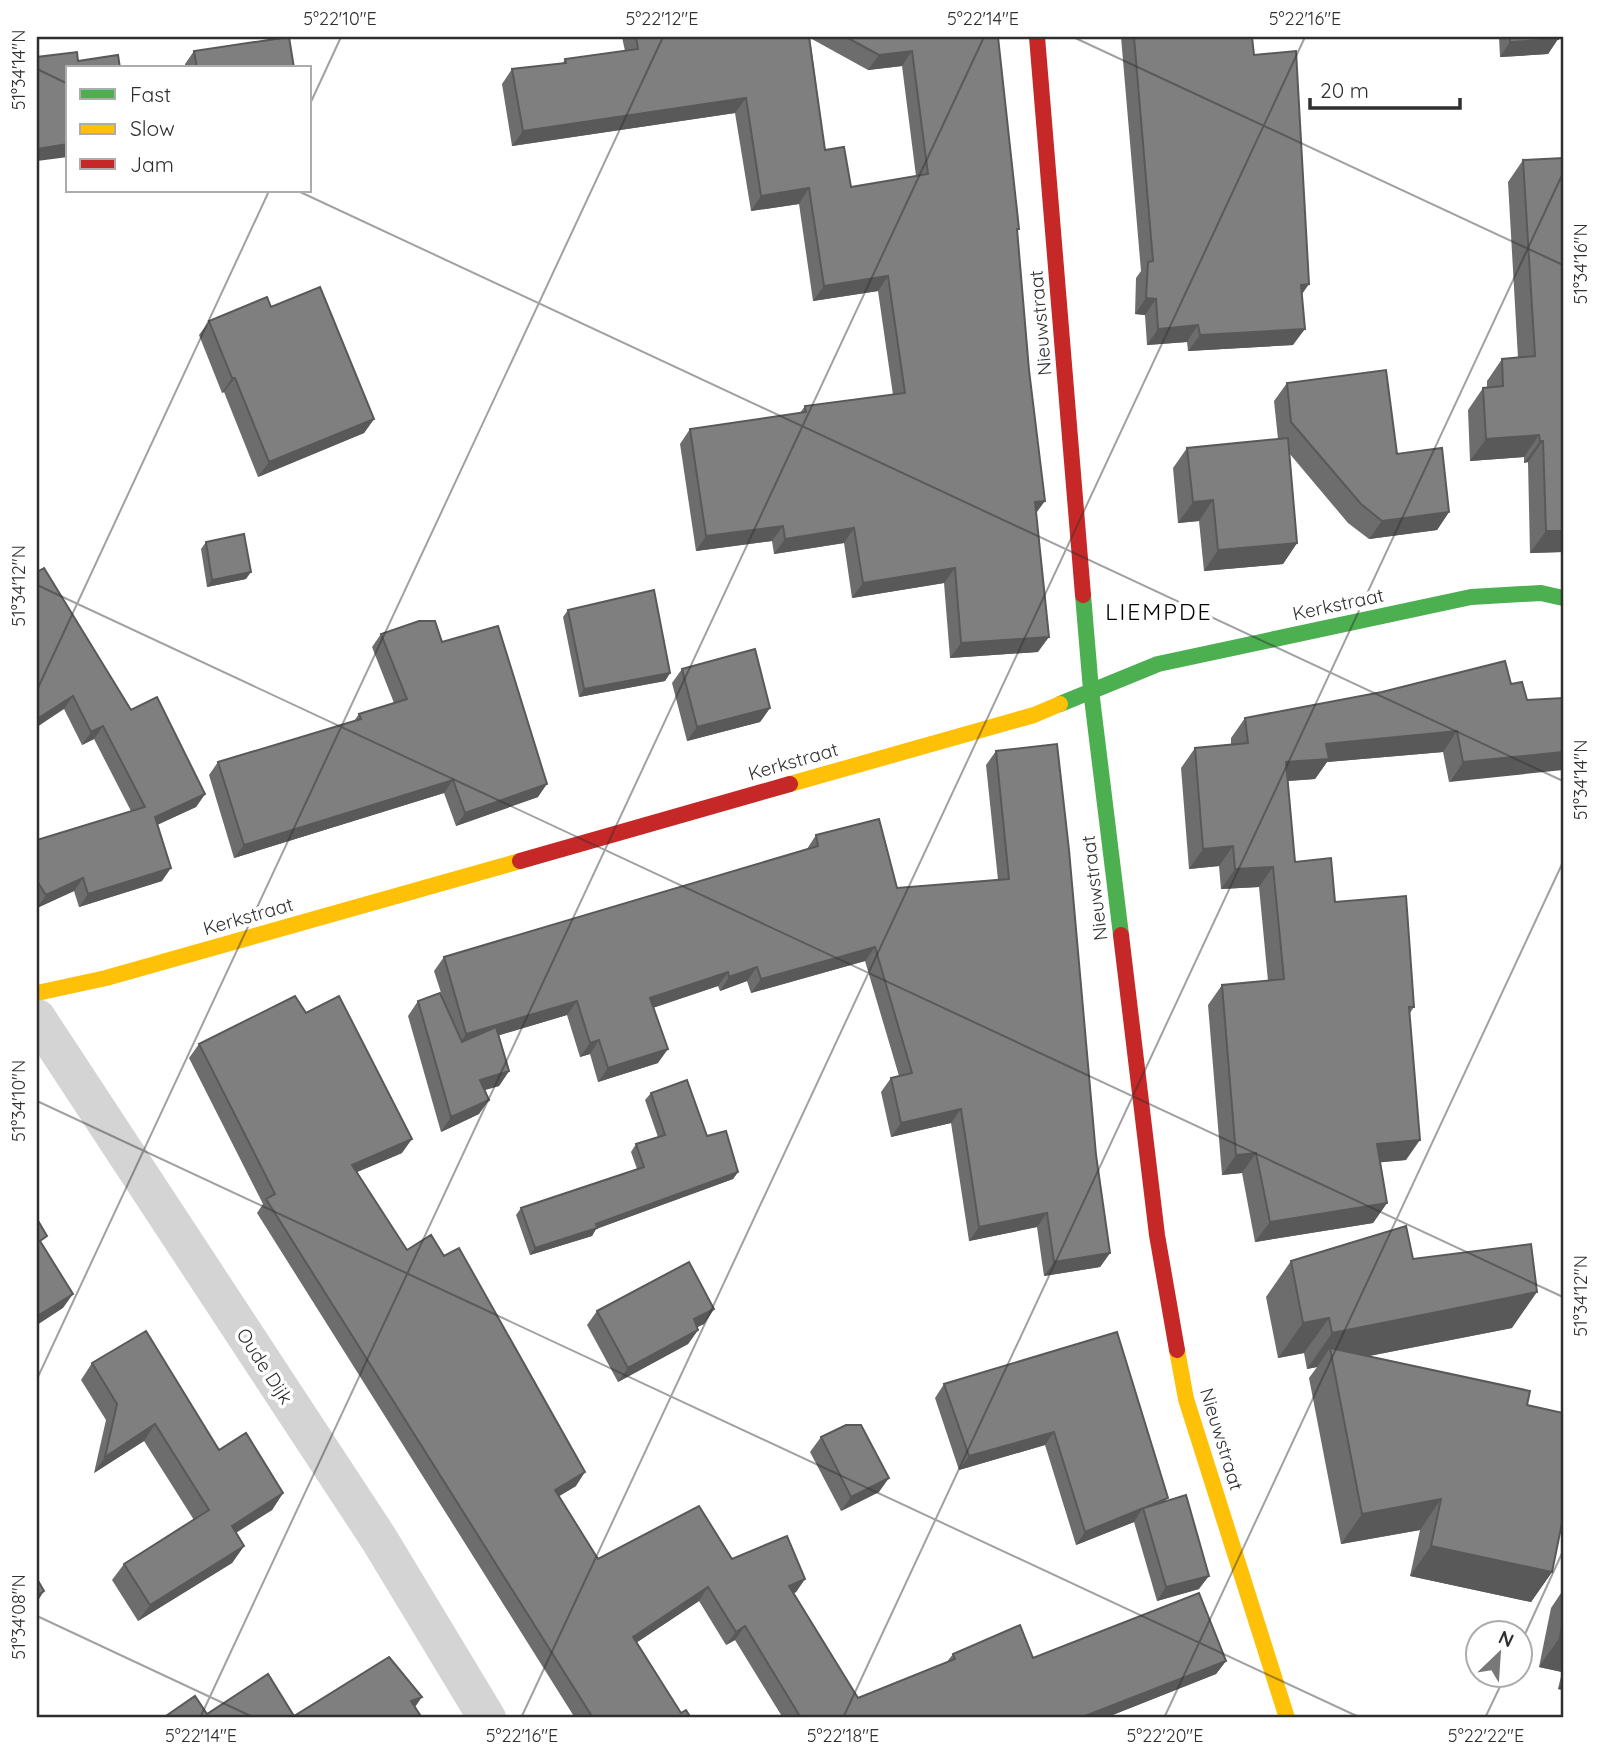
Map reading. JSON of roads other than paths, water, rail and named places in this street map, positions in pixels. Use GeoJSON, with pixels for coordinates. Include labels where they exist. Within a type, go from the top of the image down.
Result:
{"type":"FeatureCollection","features":[{"type":"Feature","properties":{"kind":"street","name":"Nieuwstraat"},"geometry":{"type":"LineString","coordinates":[[1037,37],[1091,690],[1157,1236],[1186,1399],[1286,1718]]}},
{"type":"Feature","properties":{"kind":"street","name":"Kerkstraat"},"geometry":{"type":"LineString","coordinates":[[37,993],[106,978],[1034,715],[1158,664],[1471,597],[1541,593],[1563,598]]}},
{"type":"Feature","properties":{"kind":"street","name":"Oude Dijk"},"geometry":{"type":"LineString","coordinates":[[37,1018],[379,1539],[487,1718]]}},
{"type":"Feature","properties":{"kind":"district","name":"LIEMPDE"},"geometry":{"type":"Point","coordinates":[1159,612]}}]}
